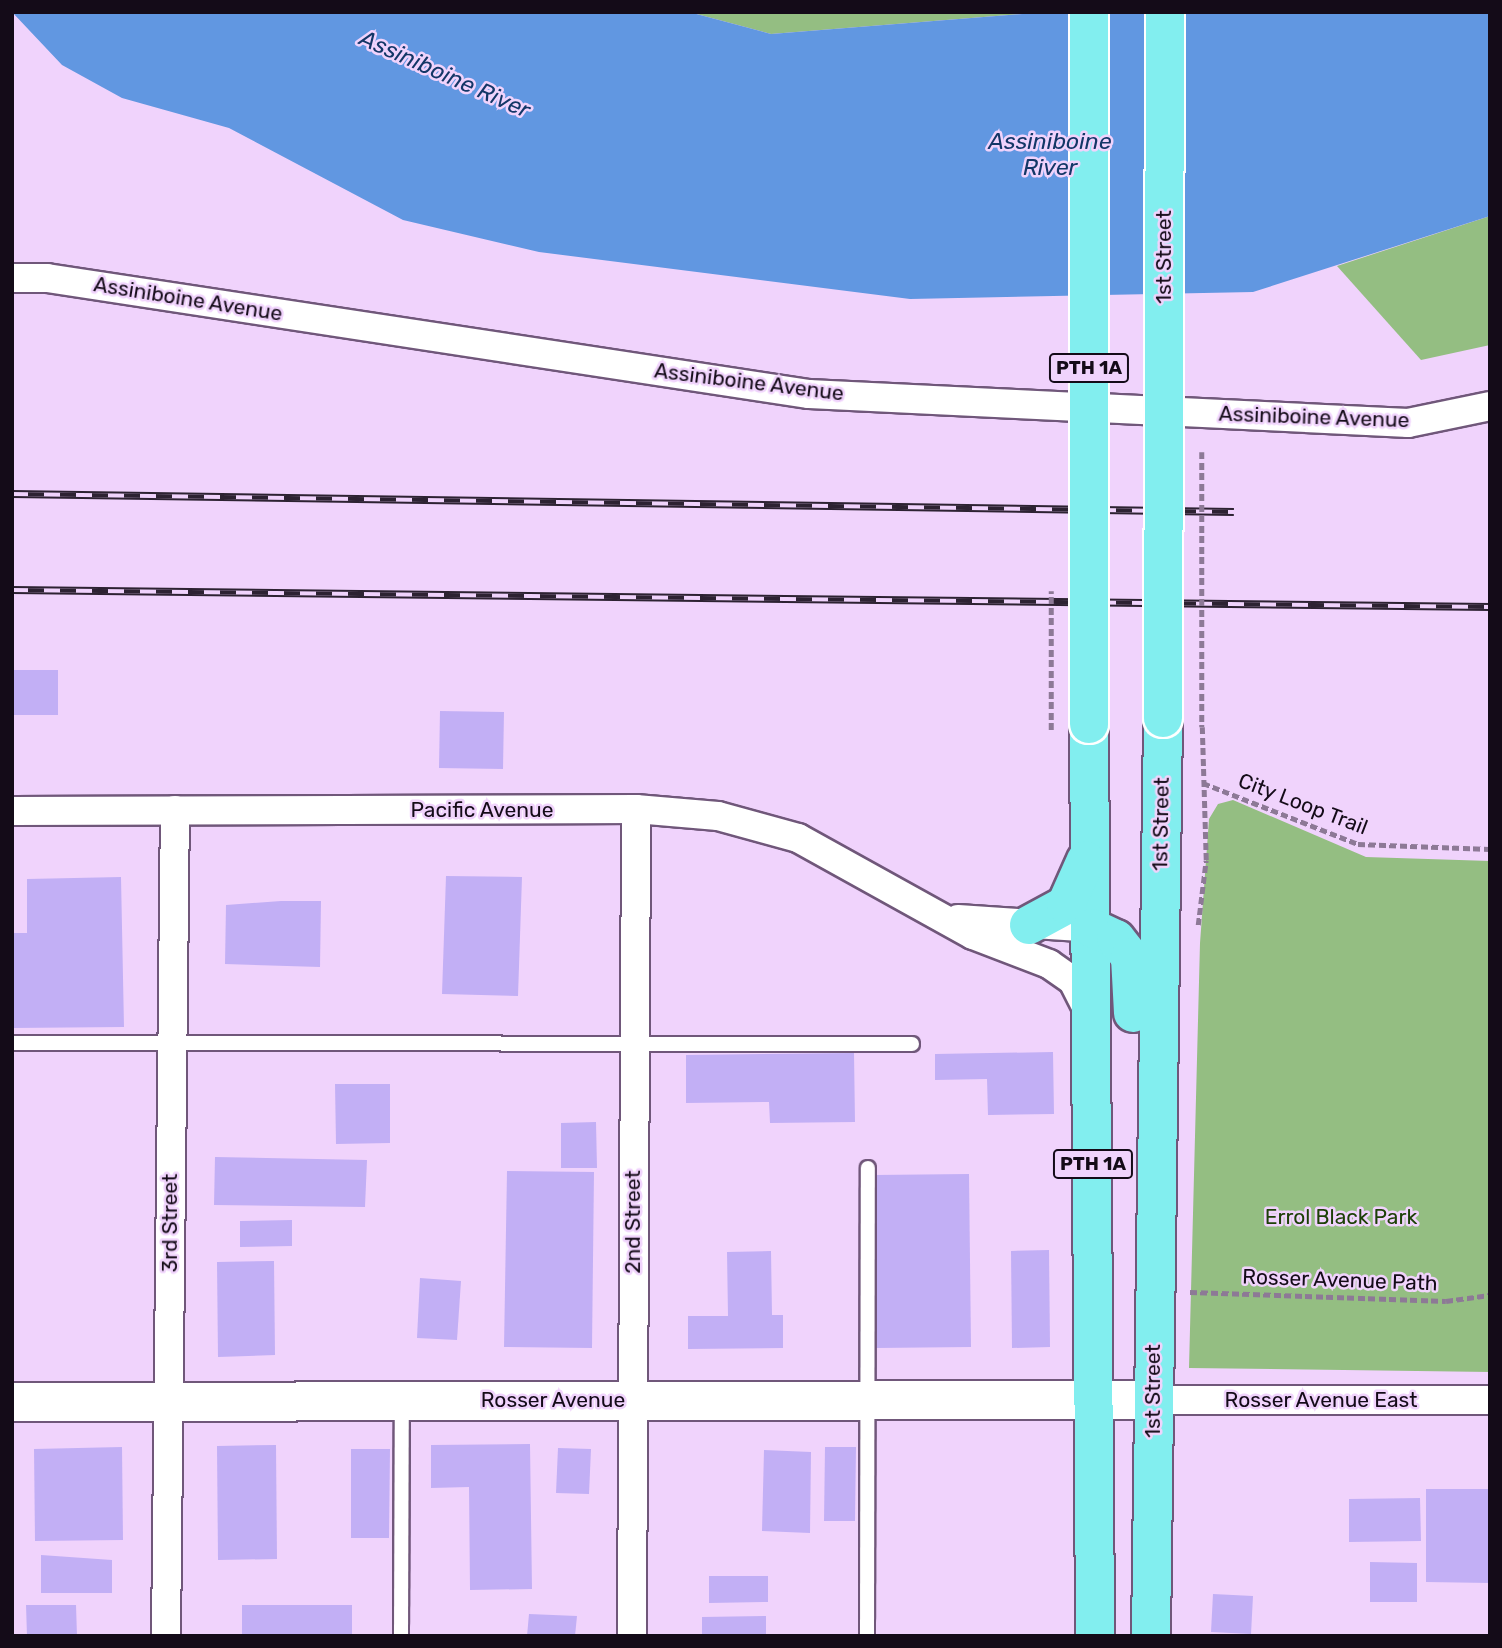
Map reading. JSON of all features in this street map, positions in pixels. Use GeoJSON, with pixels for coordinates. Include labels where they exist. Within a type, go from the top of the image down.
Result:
{"type":"FeatureCollection","features":[{"type":"Feature","properties":{"kind":"main road","name":"PTH 1A"},"geometry":{"type":"LineString","coordinates":[[1088,12],[1095,1636]]}},
{"type":"Feature","properties":{"kind":"main road","name":"1st Street"},"geometry":{"type":"LineString","coordinates":[[1151,1636],[1153,1226],[1163,718],[1165,12]]}},
{"type":"Feature","properties":{"kind":"main road"},"geometry":{"type":"LineString","coordinates":[[1029,925],[1066,905],[1084,870],[1090,833]]}},
{"type":"Feature","properties":{"kind":"main road"},"geometry":{"type":"LineString","coordinates":[[1092,928],[1116,939],[1130,957],[1135,1102],[1153,1226]]}},
{"type":"Feature","properties":{"kind":"street","name":"Assiniboine Avenue"},"geometry":{"type":"LineString","coordinates":[[12,278],[61,280],[809,394],[1408,423],[1490,406]]}},
{"type":"Feature","properties":{"kind":"street","name":"Pacific Avenue"},"geometry":{"type":"LineString","coordinates":[[12,811],[636,809],[718,816],[798,838],[928,912],[1061,971],[1080,992],[1093,1036]]}},
{"type":"Feature","properties":{"kind":"street","name":"2nd Street"},"geometry":{"type":"LineString","coordinates":[[632,1636],[636,809]]}},
{"type":"Feature","properties":{"kind":"street","name":"3rd Street"},"geometry":{"type":"LineString","coordinates":[[166,1636],[175,810]]}},
{"type":"Feature","properties":{"kind":"street","name":"Pacific Avenue"},"geometry":{"type":"LineString","coordinates":[[928,912],[1029,925],[1092,928]]}},
{"type":"Feature","properties":{"kind":"street","name":"Rosser Avenue"},"geometry":{"type":"LineString","coordinates":[[12,1402],[1153,1400]]}},
{"type":"Feature","properties":{"kind":"street","name":"Rosser Avenue East"},"geometry":{"type":"LineString","coordinates":[[1153,1400],[1490,1400]]}},
{"type":"Feature","properties":{"kind":"lane"},"geometry":{"type":"LineString","coordinates":[[12,1043],[912,1044]]}},
{"type":"Feature","properties":{"kind":"lane"},"geometry":{"type":"LineString","coordinates":[[867,1636],[868,1168]]}},
{"type":"Feature","properties":{"kind":"lane"},"geometry":{"type":"LineString","coordinates":[[401,1636],[402,1401]]}},
{"type":"Feature","properties":{"kind":"path","name":"City Loop Trail"},"geometry":{"type":"LineString","coordinates":[[1202,727],[1203,783],[1359,844],[1490,849]]}},
{"type":"Feature","properties":{"kind":"path","name":"Rosser Avenue Path"},"geometry":{"type":"LineString","coordinates":[[1188,1292],[1446,1301],[1490,1296]]}},
{"type":"Feature","properties":{"kind":"green space"},"geometry":{"type":"Polygon","coordinates":[[[689,12],[1047,12],[771,34],[689,12]]]}},
{"type":"Feature","properties":{"kind":"green space"},"geometry":{"type":"Polygon","coordinates":[[[1490,216],[1490,345],[1421,360],[1337,266],[1490,216]]]}},
{"type":"Feature","properties":{"kind":"green space","name":"Errol Black Park"},"geometry":{"type":"Polygon","coordinates":[[[1233,800],[1366,857],[1490,861],[1490,1372],[1189,1368],[1200,943],[1209,819],[1218,804],[1233,800]]]}},
{"type":"Feature","properties":{"kind":"water","name":"Assiniboine River"},"geometry":{"type":"Polygon","coordinates":[[[12,12],[689,12],[771,34],[1046,12],[1490,12],[1490,216],[1253,292],[910,299],[539,252],[403,220],[229,128],[122,98],[62,65],[12,12]]]}},
{"type":"Feature","properties":{"kind":"building"},"geometry":{"type":"Polygon","coordinates":[[[12,670],[58,670],[58,715],[12,715],[12,670]]]}},
{"type":"Feature","properties":{"kind":"building"},"geometry":{"type":"Polygon","coordinates":[[[440,711],[504,712],[503,769],[439,768],[440,711]]]}},
{"type":"Feature","properties":{"kind":"building"},"geometry":{"type":"Polygon","coordinates":[[[446,876],[522,877],[518,996],[442,994],[446,876]]]}},
{"type":"Feature","properties":{"kind":"building"},"geometry":{"type":"Polygon","coordinates":[[[121,877],[124,1027],[12,1028],[12,933],[27,933],[27,879],[121,877]]]}},
{"type":"Feature","properties":{"kind":"building"},"geometry":{"type":"Polygon","coordinates":[[[321,901],[320,967],[225,964],[226,905],[321,901]]]}},
{"type":"Feature","properties":{"kind":"building"},"geometry":{"type":"Polygon","coordinates":[[[1053,1052],[1054,1114],[988,1115],[987,1079],[935,1080],[935,1054],[1053,1052]]]}},
{"type":"Feature","properties":{"kind":"building"},"geometry":{"type":"Polygon","coordinates":[[[854,1053],[855,1122],[770,1123],[769,1102],[686,1103],[686,1055],[854,1053]]]}},
{"type":"Feature","properties":{"kind":"building"},"geometry":{"type":"Polygon","coordinates":[[[335,1084],[390,1084],[390,1143],[336,1144],[335,1084]]]}},
{"type":"Feature","properties":{"kind":"building"},"geometry":{"type":"Polygon","coordinates":[[[596,1122],[597,1168],[561,1168],[561,1123],[596,1122]]]}},
{"type":"Feature","properties":{"kind":"building"},"geometry":{"type":"Polygon","coordinates":[[[215,1157],[367,1160],[365,1207],[214,1205],[215,1157]]]}},
{"type":"Feature","properties":{"kind":"building"},"geometry":{"type":"Polygon","coordinates":[[[507,1171],[594,1172],[592,1348],[504,1347],[507,1171]]]}},
{"type":"Feature","properties":{"kind":"building"},"geometry":{"type":"Polygon","coordinates":[[[969,1174],[971,1347],[876,1348],[874,1175],[969,1174]]]}},
{"type":"Feature","properties":{"kind":"building"},"geometry":{"type":"Polygon","coordinates":[[[292,1220],[292,1246],[240,1247],[240,1221],[292,1220]]]}},
{"type":"Feature","properties":{"kind":"building"},"geometry":{"type":"Polygon","coordinates":[[[1049,1250],[1050,1347],[1012,1348],[1011,1251],[1049,1250]]]}},
{"type":"Feature","properties":{"kind":"building"},"geometry":{"type":"Polygon","coordinates":[[[771,1251],[772,1315],[783,1315],[783,1348],[688,1349],[688,1316],[728,1316],[727,1252],[771,1251]]]}},
{"type":"Feature","properties":{"kind":"building"},"geometry":{"type":"Polygon","coordinates":[[[274,1261],[275,1355],[218,1357],[217,1262],[274,1261]]]}},
{"type":"Feature","properties":{"kind":"building"},"geometry":{"type":"Polygon","coordinates":[[[420,1278],[461,1281],[457,1340],[417,1338],[420,1278]]]}},
{"type":"Feature","properties":{"kind":"building"},"geometry":{"type":"Polygon","coordinates":[[[530,1444],[532,1589],[470,1590],[469,1487],[431,1488],[431,1445],[530,1444]]]}},
{"type":"Feature","properties":{"kind":"building"},"geometry":{"type":"Polygon","coordinates":[[[276,1445],[277,1559],[218,1560],[217,1446],[276,1445]]]}},
{"type":"Feature","properties":{"kind":"building"},"geometry":{"type":"Polygon","coordinates":[[[122,1447],[123,1540],[35,1541],[34,1449],[122,1447]]]}},
{"type":"Feature","properties":{"kind":"building"},"geometry":{"type":"Polygon","coordinates":[[[825,1447],[856,1447],[855,1521],[824,1521],[825,1447]]]}},
{"type":"Feature","properties":{"kind":"building"},"geometry":{"type":"Polygon","coordinates":[[[558,1448],[591,1449],[589,1494],[556,1493],[558,1448]]]}},
{"type":"Feature","properties":{"kind":"building"},"geometry":{"type":"Polygon","coordinates":[[[351,1449],[390,1449],[389,1538],[351,1538],[351,1449]]]}},
{"type":"Feature","properties":{"kind":"building"},"geometry":{"type":"Polygon","coordinates":[[[764,1450],[811,1452],[810,1533],[762,1531],[764,1450]]]}},
{"type":"Feature","properties":{"kind":"building"},"geometry":{"type":"Polygon","coordinates":[[[1426,1489],[1490,1489],[1490,1583],[1426,1582],[1426,1489]]]}},
{"type":"Feature","properties":{"kind":"building"},"geometry":{"type":"Polygon","coordinates":[[[1420,1498],[1421,1541],[1349,1542],[1349,1499],[1420,1498]]]}},
{"type":"Feature","properties":{"kind":"building"},"geometry":{"type":"Polygon","coordinates":[[[41,1555],[112,1560],[112,1593],[41,1593],[41,1555]]]}},
{"type":"Feature","properties":{"kind":"building"},"geometry":{"type":"Polygon","coordinates":[[[1370,1562],[1417,1563],[1417,1602],[1370,1602],[1370,1562]]]}},
{"type":"Feature","properties":{"kind":"building"},"geometry":{"type":"Polygon","coordinates":[[[709,1576],[768,1576],[768,1602],[709,1603],[709,1576]]]}},
{"type":"Feature","properties":{"kind":"building"},"geometry":{"type":"Polygon","coordinates":[[[1213,1594],[1253,1596],[1251,1634],[1211,1632],[1213,1594]]]}},
{"type":"Feature","properties":{"kind":"building"},"geometry":{"type":"Polygon","coordinates":[[[26,1605],[76,1605],[77,1636],[27,1636],[26,1605]]]}},
{"type":"Feature","properties":{"kind":"building"},"geometry":{"type":"Polygon","coordinates":[[[242,1605],[352,1605],[352,1636],[242,1636],[242,1605]]]}},
{"type":"Feature","properties":{"kind":"building"},"geometry":{"type":"Polygon","coordinates":[[[529,1614],[577,1616],[575,1636],[527,1636],[529,1614]]]}},
{"type":"Feature","properties":{"kind":"building"},"geometry":{"type":"Polygon","coordinates":[[[766,1616],[766,1636],[702,1636],[702,1617],[766,1616]]]}},
{"type":"Feature","properties":{"kind":"railway"},"geometry":{"type":"LineString","coordinates":[[12,494],[1234,512]]}},
{"type":"Feature","properties":{"kind":"railway"},"geometry":{"type":"LineString","coordinates":[[12,590],[1490,607]]}}]}
